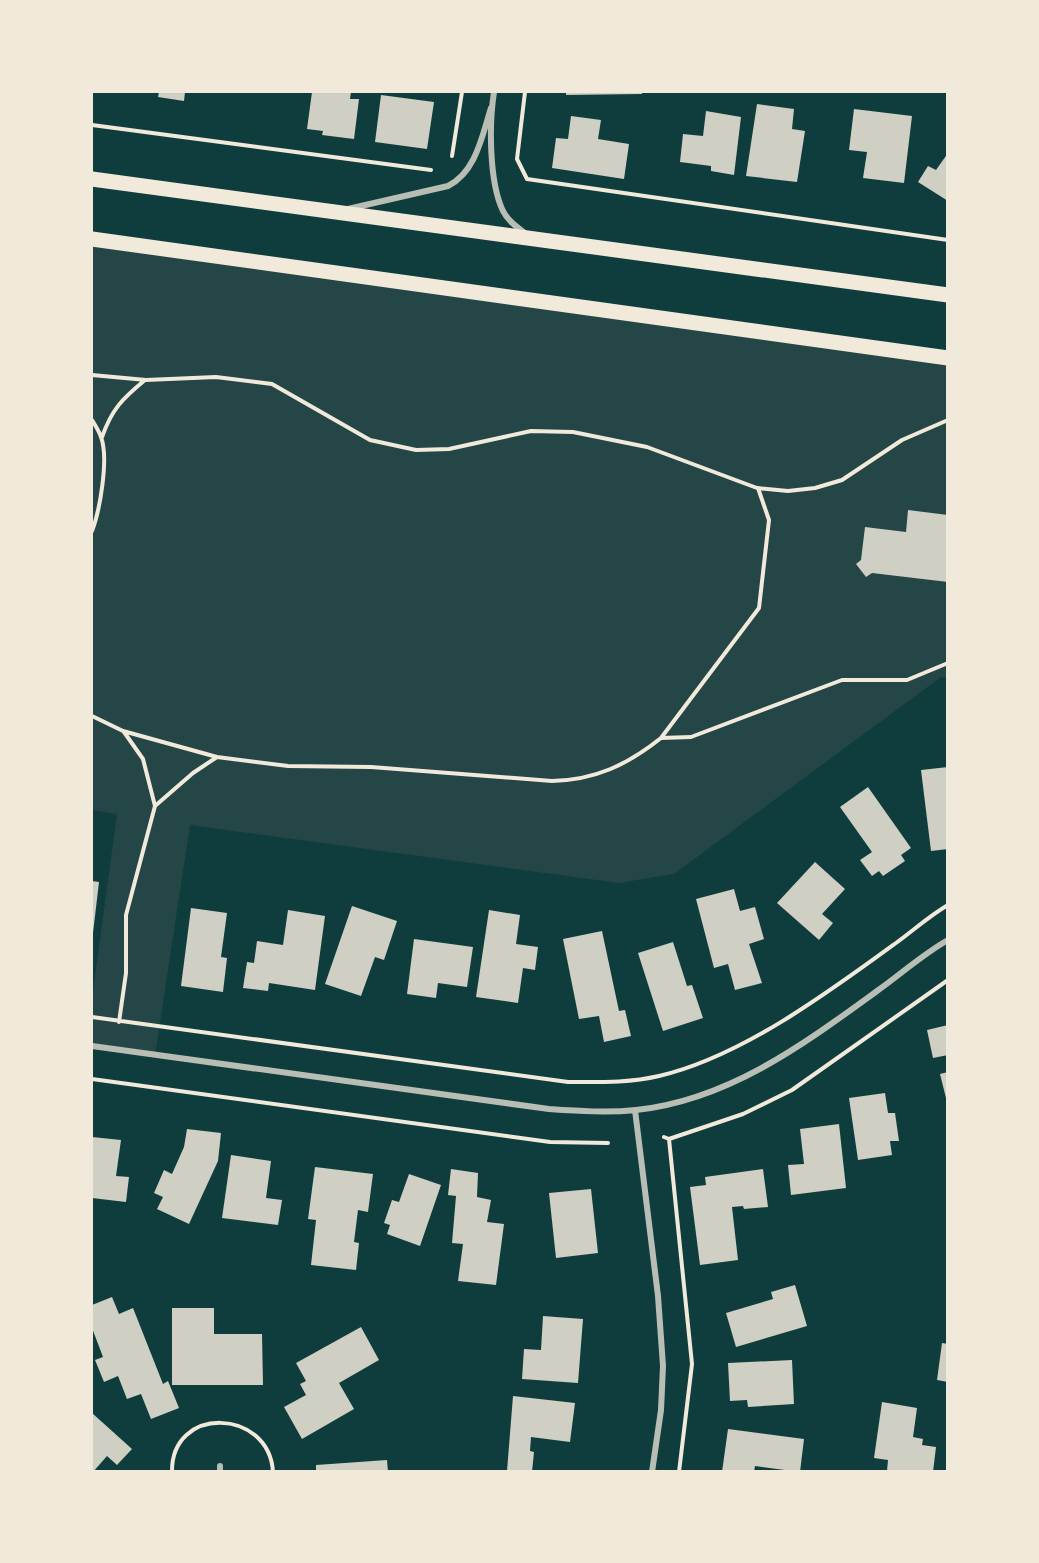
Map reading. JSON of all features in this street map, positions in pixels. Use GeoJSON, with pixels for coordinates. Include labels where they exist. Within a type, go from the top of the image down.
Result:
{"type":"FeatureCollection","features":[{"type":"Feature","properties":{"kind":"main road"},"geometry":{"type":"LineString","coordinates":[[92,179],[948,296]]}},
{"type":"Feature","properties":{"kind":"main road"},"geometry":{"type":"LineString","coordinates":[[92,239],[948,358]]}},
{"type":"Feature","properties":{"kind":"street"},"geometry":{"type":"LineString","coordinates":[[338,212],[448,186],[459,181],[474,159],[494,92]]}},
{"type":"Feature","properties":{"kind":"street"},"geometry":{"type":"LineString","coordinates":[[491,108],[498,197],[505,213],[531,239]]}},
{"type":"Feature","properties":{"kind":"street"},"geometry":{"type":"LineString","coordinates":[[92,1046],[549,1108],[593,1112],[635,1110],[675,1104],[721,1089],[794,1051],[948,940]]}},
{"type":"Feature","properties":{"kind":"street"},"geometry":{"type":"LineString","coordinates":[[635,1110],[658,1296],[663,1366],[661,1410],[652,1472]]}},
{"type":"Feature","properties":{"kind":"path"},"geometry":{"type":"LineString","coordinates":[[448,165],[452,158],[462,92]]}},
{"type":"Feature","properties":{"kind":"path"},"geometry":{"type":"LineString","coordinates":[[525,92],[517,159],[527,179],[948,240]]}},
{"type":"Feature","properties":{"kind":"path"},"geometry":{"type":"LineString","coordinates":[[92,125],[432,171]]}},
{"type":"Feature","properties":{"kind":"path"},"geometry":{"type":"LineString","coordinates":[[92,375],[146,380],[216,377],[272,384],[370,440],[401,448],[434,451],[531,431],[573,432],[661,450],[757,488],[788,491],[815,488],[842,480],[902,440],[948,420]]}},
{"type":"Feature","properties":{"kind":"path"},"geometry":{"type":"LineString","coordinates":[[92,531],[102,496],[102,438],[111,413],[128,394],[146,380]]}},
{"type":"Feature","properties":{"kind":"path"},"geometry":{"type":"LineString","coordinates":[[92,420],[102,438]]}},
{"type":"Feature","properties":{"kind":"path"},"geometry":{"type":"LineString","coordinates":[[92,716],[123,730],[217,758],[288,766],[371,767],[522,779],[578,780],[601,775],[623,765],[661,738],[759,608],[769,520],[765,502],[757,488]]}},
{"type":"Feature","properties":{"kind":"path"},"geometry":{"type":"LineString","coordinates":[[661,738],[691,737],[842,680],[907,680],[948,663]]}},
{"type":"Feature","properties":{"kind":"path"},"geometry":{"type":"LineString","coordinates":[[119,1022],[126,973],[126,915],[155,806],[143,759],[123,730]]}},
{"type":"Feature","properties":{"kind":"path"},"geometry":{"type":"LineString","coordinates":[[155,806],[193,773],[217,758]]}},
{"type":"Feature","properties":{"kind":"path"},"geometry":{"type":"LineString","coordinates":[[92,1017],[568,1082],[635,1080],[661,1076],[740,1047],[897,942],[948,905]]}},
{"type":"Feature","properties":{"kind":"path"},"geometry":{"type":"LineString","coordinates":[[664,1137],[669,1139],[743,1114],[792,1090],[948,980]]}},
{"type":"Feature","properties":{"kind":"path"},"geometry":{"type":"LineString","coordinates":[[92,1079],[550,1142],[608,1143]]}},
{"type":"Feature","properties":{"kind":"path"},"geometry":{"type":"LineString","coordinates":[[669,1139],[692,1364],[679,1472]]}},
{"type":"Feature","properties":{"kind":"path"},"geometry":{"type":"LineString","coordinates":[[172,1472],[176,1449],[183,1438],[208,1423],[239,1425],[263,1440],[273,1472]]}},
{"type":"Feature","properties":{"kind":"shaded area"},"geometry":{"type":"Polygon","coordinates":[[[92,239],[947,358],[947,678],[941,677],[674,874],[619,883],[190,825],[155,1055],[92,1046],[92,998],[117,814],[92,810],[92,239]]]}},
{"type":"Feature","properties":{"kind":"building"},"geometry":{"type":"Polygon","coordinates":[[[159,92],[185,92],[184,101],[158,97],[159,92]]]}},
{"type":"Feature","properties":{"kind":"building"},"geometry":{"type":"Polygon","coordinates":[[[312,92],[351,92],[350,99],[359,99],[354,139],[322,135],[323,131],[307,129],[312,92]]]}},
{"type":"Feature","properties":{"kind":"building"},"geometry":{"type":"Polygon","coordinates":[[[566,92],[642,92],[642,94],[566,95],[566,92]]]}},
{"type":"Feature","properties":{"kind":"building"},"geometry":{"type":"Polygon","coordinates":[[[381,95],[434,102],[427,149],[375,142],[381,95]]]}},
{"type":"Feature","properties":{"kind":"building"},"geometry":{"type":"Polygon","coordinates":[[[757,104],[794,109],[792,129],[805,131],[797,182],[746,176],[757,104]]]}},
{"type":"Feature","properties":{"kind":"building"},"geometry":{"type":"Polygon","coordinates":[[[854,109],[912,116],[904,183],[863,178],[867,152],[849,150],[854,109]]]}},
{"type":"Feature","properties":{"kind":"building"},"geometry":{"type":"Polygon","coordinates":[[[706,111],[741,117],[734,175],[711,171],[711,166],[680,162],[683,134],[703,136],[706,111]]]}},
{"type":"Feature","properties":{"kind":"building"},"geometry":{"type":"Polygon","coordinates":[[[571,116],[601,120],[598,139],[629,144],[624,179],[552,168],[556,138],[568,139],[571,116]]]}},
{"type":"Feature","properties":{"kind":"building"},"geometry":{"type":"Polygon","coordinates":[[[948,153],[948,201],[918,182],[928,166],[936,170],[948,153]]]}},
{"type":"Feature","properties":{"kind":"building"},"geometry":{"type":"Polygon","coordinates":[[[908,510],[948,515],[948,582],[872,573],[866,577],[856,564],[861,560],[865,527],[906,532],[908,510]]]}},
{"type":"Feature","properties":{"kind":"building"},"geometry":{"type":"Polygon","coordinates":[[[948,767],[948,849],[931,851],[921,770],[948,767]]]}},
{"type":"Feature","properties":{"kind":"building"},"geometry":{"type":"Polygon","coordinates":[[[868,787],[911,848],[901,855],[905,861],[883,876],[879,871],[872,876],[860,860],[872,852],[840,807],[868,787]]]}},
{"type":"Feature","properties":{"kind":"building"},"geometry":{"type":"Polygon","coordinates":[[[815,862],[845,889],[822,914],[833,923],[819,940],[777,903],[815,862]]]}},
{"type":"Feature","properties":{"kind":"building"},"geometry":{"type":"Polygon","coordinates":[[[92,881],[99,882],[93,933],[92,932],[92,881]]]}},
{"type":"Feature","properties":{"kind":"building"},"geometry":{"type":"Polygon","coordinates":[[[734,889],[740,911],[755,907],[764,939],[749,944],[762,983],[735,990],[728,964],[714,968],[696,899],[734,889]]]}},
{"type":"Feature","properties":{"kind":"building"},"geometry":{"type":"Polygon","coordinates":[[[352,906],[397,921],[384,960],[375,957],[361,996],[325,984],[352,906]]]}},
{"type":"Feature","properties":{"kind":"building"},"geometry":{"type":"Polygon","coordinates":[[[191,908],[227,913],[221,957],[227,958],[223,992],[181,986],[191,908]]]}},
{"type":"Feature","properties":{"kind":"building"},"geometry":{"type":"Polygon","coordinates":[[[288,910],[325,916],[315,990],[269,983],[268,991],[243,988],[247,962],[254,963],[257,941],[283,945],[288,910]]]}},
{"type":"Feature","properties":{"kind":"building"},"geometry":{"type":"Polygon","coordinates":[[[489,910],[520,915],[516,944],[538,947],[535,970],[523,968],[518,1003],[476,997],[489,910]]]}},
{"type":"Feature","properties":{"kind":"building"},"geometry":{"type":"Polygon","coordinates":[[[602,931],[619,1011],[625,1010],[631,1036],[604,1042],[599,1016],[579,1019],[563,939],[602,931]]]}},
{"type":"Feature","properties":{"kind":"building"},"geometry":{"type":"Polygon","coordinates":[[[414,939],[473,947],[467,987],[438,983],[436,998],[407,994],[414,939]]]}},
{"type":"Feature","properties":{"kind":"building"},"geometry":{"type":"Polygon","coordinates":[[[673,942],[687,986],[692,985],[703,1018],[663,1031],[638,953],[673,942]]]}},
{"type":"Feature","properties":{"kind":"building"},"geometry":{"type":"Polygon","coordinates":[[[948,1025],[948,1055],[933,1058],[927,1030],[948,1025]]]}},
{"type":"Feature","properties":{"kind":"building"},"geometry":{"type":"Polygon","coordinates":[[[948,1072],[948,1102],[947,1102],[940,1074],[948,1072]]]}},
{"type":"Feature","properties":{"kind":"building"},"geometry":{"type":"Polygon","coordinates":[[[885,1093],[888,1113],[895,1113],[899,1141],[890,1141],[892,1155],[858,1160],[849,1098],[885,1093]]]}},
{"type":"Feature","properties":{"kind":"building"},"geometry":{"type":"Polygon","coordinates":[[[839,1124],[846,1188],[791,1195],[788,1165],[804,1164],[800,1129],[839,1124]]]}},
{"type":"Feature","properties":{"kind":"building"},"geometry":{"type":"Polygon","coordinates":[[[187,1129],[221,1133],[218,1161],[189,1224],[157,1209],[163,1197],[154,1193],[164,1170],[172,1174],[184,1147],[187,1129]]]}},
{"type":"Feature","properties":{"kind":"building"},"geometry":{"type":"Polygon","coordinates":[[[92,1137],[121,1140],[116,1176],[129,1177],[126,1202],[92,1198],[92,1137]]]}},
{"type":"Feature","properties":{"kind":"building"},"geometry":{"type":"Polygon","coordinates":[[[231,1155],[271,1161],[266,1198],[282,1200],[278,1225],[222,1218],[231,1155]]]}},
{"type":"Feature","properties":{"kind":"building"},"geometry":{"type":"Polygon","coordinates":[[[315,1167],[373,1174],[368,1212],[358,1210],[354,1242],[359,1243],[356,1270],[311,1265],[316,1220],[308,1219],[315,1167]]]}},
{"type":"Feature","properties":{"kind":"building"},"geometry":{"type":"Polygon","coordinates":[[[451,1169],[478,1173],[477,1197],[491,1200],[487,1222],[504,1224],[496,1285],[458,1281],[463,1244],[452,1243],[456,1196],[448,1195],[451,1169]]]}},
{"type":"Feature","properties":{"kind":"building"},"geometry":{"type":"Polygon","coordinates":[[[763,1169],[768,1207],[744,1209],[743,1206],[732,1207],[738,1260],[700,1265],[690,1187],[706,1185],[705,1177],[763,1169]]]}},
{"type":"Feature","properties":{"kind":"building"},"geometry":{"type":"Polygon","coordinates":[[[409,1174],[441,1185],[420,1246],[387,1234],[390,1225],[384,1223],[392,1200],[399,1202],[409,1174]]]}},
{"type":"Feature","properties":{"kind":"building"},"geometry":{"type":"Polygon","coordinates":[[[591,1189],[598,1253],[556,1258],[549,1193],[591,1189]]]}},
{"type":"Feature","properties":{"kind":"building"},"geometry":{"type":"Polygon","coordinates":[[[795,1285],[807,1326],[736,1347],[726,1313],[773,1299],[771,1292],[795,1285]]]}},
{"type":"Feature","properties":{"kind":"building"},"geometry":{"type":"Polygon","coordinates":[[[112,1297],[119,1314],[133,1308],[163,1384],[168,1381],[179,1408],[151,1419],[141,1394],[127,1399],[118,1376],[104,1382],[95,1360],[103,1357],[92,1328],[92,1305],[112,1297]]]}},
{"type":"Feature","properties":{"kind":"building"},"geometry":{"type":"Polygon","coordinates":[[[172,1308],[214,1308],[214,1334],[262,1334],[263,1385],[172,1385],[172,1308]]]}},
{"type":"Feature","properties":{"kind":"building"},"geometry":{"type":"Polygon","coordinates":[[[543,1316],[583,1319],[578,1383],[522,1379],[524,1349],[541,1350],[543,1316]]]}},
{"type":"Feature","properties":{"kind":"building"},"geometry":{"type":"Polygon","coordinates":[[[361,1327],[379,1360],[339,1383],[354,1409],[302,1439],[284,1407],[306,1395],[300,1384],[306,1381],[296,1363],[361,1327]]]}},
{"type":"Feature","properties":{"kind":"building"},"geometry":{"type":"Polygon","coordinates":[[[942,1343],[948,1344],[948,1382],[937,1380],[942,1343]]]}},
{"type":"Feature","properties":{"kind":"building"},"geometry":{"type":"Polygon","coordinates":[[[792,1360],[794,1404],[748,1407],[747,1400],[730,1401],[728,1363],[792,1360]]]}},
{"type":"Feature","properties":{"kind":"building"},"geometry":{"type":"Polygon","coordinates":[[[513,1396],[575,1403],[570,1442],[531,1437],[530,1451],[534,1452],[532,1472],[507,1471],[513,1396]]]}},
{"type":"Feature","properties":{"kind":"building"},"geometry":{"type":"Polygon","coordinates":[[[882,1402],[917,1408],[913,1437],[923,1439],[922,1445],[936,1447],[933,1472],[887,1471],[888,1460],[874,1458],[882,1402]]]}},
{"type":"Feature","properties":{"kind":"building"},"geometry":{"type":"Polygon","coordinates":[[[92,1413],[132,1449],[117,1465],[107,1456],[93,1472],[92,1413]]]}},
{"type":"Feature","properties":{"kind":"building"},"geometry":{"type":"Polygon","coordinates":[[[728,1429],[804,1439],[800,1472],[755,1466],[754,1472],[722,1472],[728,1429]]]}},
{"type":"Feature","properties":{"kind":"building"},"geometry":{"type":"Polygon","coordinates":[[[387,1460],[388,1472],[316,1472],[316,1465],[387,1460]]]}}]}
